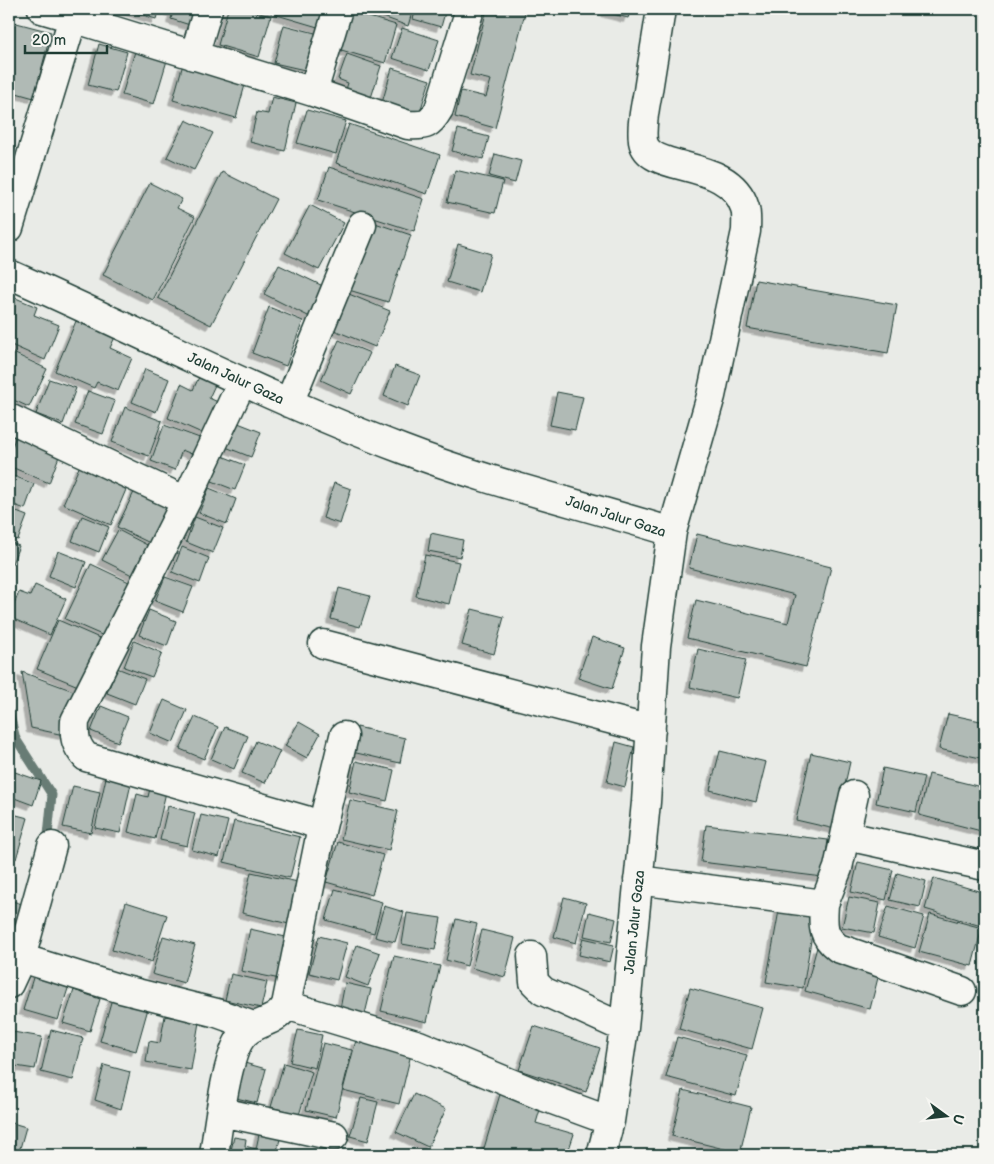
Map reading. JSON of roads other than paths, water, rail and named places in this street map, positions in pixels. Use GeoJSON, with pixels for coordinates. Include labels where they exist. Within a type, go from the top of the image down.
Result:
{"type":"FeatureCollection","features":[{"type":"Feature","properties":{"kind":"street"},"geometry":{"type":"LineString","coordinates":[[42,9],[75,13],[194,56],[313,92],[408,125],[421,126],[432,121],[444,93],[470,9]]}},
{"type":"Feature","properties":{"kind":"street"},"geometry":{"type":"LineString","coordinates":[[194,56],[208,9]]}},
{"type":"Feature","properties":{"kind":"street"},"geometry":{"type":"LineString","coordinates":[[313,92],[338,9]]}},
{"type":"Feature","properties":{"kind":"street"},"geometry":{"type":"LineString","coordinates":[[661,9],[643,121],[644,141],[647,150],[659,159],[715,174],[730,184],[745,209],[746,231],[711,396],[672,532]]}},
{"type":"Feature","properties":{"kind":"street"},"geometry":{"type":"LineString","coordinates":[[9,228],[75,13]]}},
{"type":"Feature","properties":{"kind":"street"},"geometry":{"type":"LineString","coordinates":[[289,403],[362,225]]}},
{"type":"Feature","properties":{"kind":"street","name":"Jalan Jalur Gaza"},"geometry":{"type":"LineString","coordinates":[[9,274],[121,323],[289,403],[402,449],[454,468],[672,532],[656,646],[651,730],[624,1028],[610,1121],[601,1155]]}},
{"type":"Feature","properties":{"kind":"street"},"geometry":{"type":"LineString","coordinates":[[242,382],[186,501],[75,721],[74,738],[78,748],[86,757],[322,827]]}},
{"type":"Feature","properties":{"kind":"street"},"geometry":{"type":"LineString","coordinates":[[9,418],[186,501]]}},
{"type":"Feature","properties":{"kind":"street"},"geometry":{"type":"LineString","coordinates":[[323,644],[651,730]]}},
{"type":"Feature","properties":{"kind":"street"},"geometry":{"type":"LineString","coordinates":[[214,1155],[221,1112],[234,1054],[240,1038],[253,1026],[275,1019],[286,1005],[297,959],[322,827],[344,736]]}},
{"type":"Feature","properties":{"kind":"street"},"geometry":{"type":"LineString","coordinates":[[854,795],[847,836],[838,868],[824,904],[823,922],[827,940],[838,948],[858,957],[962,991]]}},
{"type":"Feature","properties":{"kind":"street"},"geometry":{"type":"LineString","coordinates":[[847,836],[985,866]]}},
{"type":"Feature","properties":{"kind":"street"},"geometry":{"type":"LineString","coordinates":[[9,984],[21,958],[52,846]]}},
{"type":"Feature","properties":{"kind":"street"},"geometry":{"type":"LineString","coordinates":[[638,880],[824,904]]}},
{"type":"Feature","properties":{"kind":"street"},"geometry":{"type":"LineString","coordinates":[[532,956],[534,982],[543,991],[624,1028]]}},
{"type":"Feature","properties":{"kind":"street"},"geometry":{"type":"LineString","coordinates":[[21,958],[122,989],[217,1012],[253,1026]]}},
{"type":"Feature","properties":{"kind":"street"},"geometry":{"type":"LineString","coordinates":[[286,1005],[419,1045],[542,1096],[610,1121]]}},
{"type":"Feature","properties":{"kind":"street"},"geometry":{"type":"LineString","coordinates":[[221,1112],[334,1136]]}},
{"type":"Feature","properties":{"kind":"waterway"},"geometry":{"type":"LineString","coordinates":[[9,712],[16,739],[52,795],[47,845]]}},
{"type":"Feature","properties":{"kind":"waterway"},"geometry":{"type":"LineString","coordinates":[[9,946],[16,929]]}}]}
